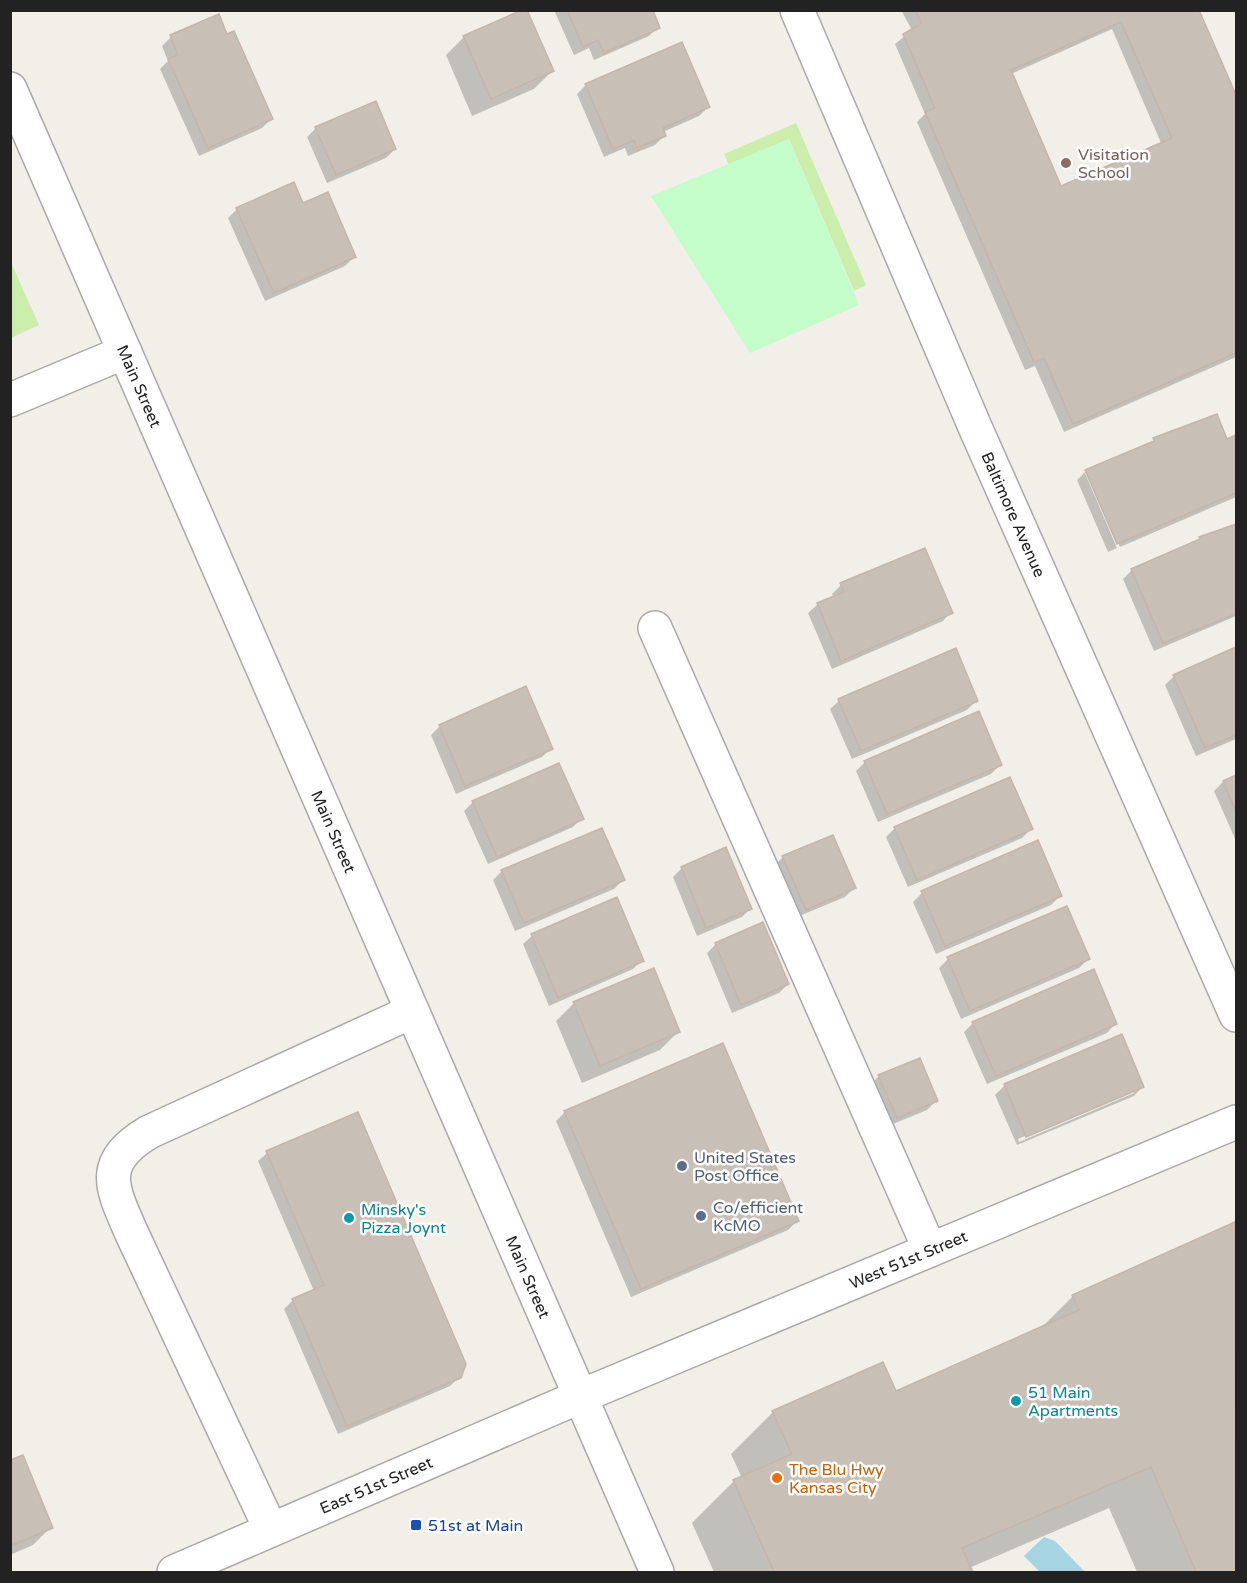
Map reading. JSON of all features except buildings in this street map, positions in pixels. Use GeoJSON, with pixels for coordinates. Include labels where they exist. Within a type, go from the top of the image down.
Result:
{"type":"FeatureCollection","features":[{"type":"Feature","properties":{"kind":"street","name":"Baltimore Avenue"},"geometry":{"type":"LineString","coordinates":[[797,10],[975,427],[1236,1015]]}},
{"type":"Feature","properties":{"kind":"street","name":"Main Street"},"geometry":{"type":"LineString","coordinates":[[10,89],[657,1572]]}},
{"type":"Feature","properties":{"kind":"street"},"geometry":{"type":"LineString","coordinates":[[10,400],[125,352]]}},
{"type":"Feature","properties":{"kind":"street"},"geometry":{"type":"LineString","coordinates":[[655,628],[930,1250]]}},
{"type":"Feature","properties":{"kind":"street"},"geometry":{"type":"LineString","coordinates":[[271,1530],[132,1234],[113,1190],[113,1172],[134,1141],[149,1132],[411,1012]]}},
{"type":"Feature","properties":{"kind":"street","name":"West 51st Street"},"geometry":{"type":"LineString","coordinates":[[579,1397],[1236,1122]]}},
{"type":"Feature","properties":{"kind":"street","name":"East 51st Street"},"geometry":{"type":"LineString","coordinates":[[174,1572],[579,1397]]}},
{"type":"Feature","properties":{"kind":"green space"},"geometry":{"type":"Polygon","coordinates":[[[796,123],[866,285],[854,291],[789,139],[729,165],[724,154],[796,123]]]}},
{"type":"Feature","properties":{"kind":"green space"},"geometry":{"type":"Polygon","coordinates":[[[789,139],[859,305],[750,353],[651,196],[789,139]]]}},
{"type":"Feature","properties":{"kind":"green space"},"geometry":{"type":"Polygon","coordinates":[[[10,260],[39,325],[11,338],[10,338],[10,260]]]}},
{"type":"Feature","properties":{"kind":"water"},"geometry":{"type":"Polygon","coordinates":[[[1044,1537],[1055,1541],[1085,1572],[1040,1572],[1024,1556],[1044,1537]]]}},
{"type":"Feature","properties":{"kind":"place","name":"Visitation School"},"geometry":{"type":"Point","coordinates":[1066,163]}},
{"type":"Feature","properties":{"kind":"place","name":"United States Post Office"},"geometry":{"type":"Point","coordinates":[682,1166]}},
{"type":"Feature","properties":{"kind":"place","name":"Co/efficient KcMO"},"geometry":{"type":"Point","coordinates":[701,1216]}},
{"type":"Feature","properties":{"kind":"place","name":"Minsky's Pizza Joynt"},"geometry":{"type":"Point","coordinates":[349,1218]}},
{"type":"Feature","properties":{"kind":"place","name":"51 Main Apartments"},"geometry":{"type":"Point","coordinates":[1016,1401]}},
{"type":"Feature","properties":{"kind":"place","name":"The Blu Hwy Kansas City"},"geometry":{"type":"Point","coordinates":[777,1478]}},
{"type":"Feature","properties":{"kind":"place","name":"51st at Main"},"geometry":{"type":"Point","coordinates":[416,1525]}}]}
